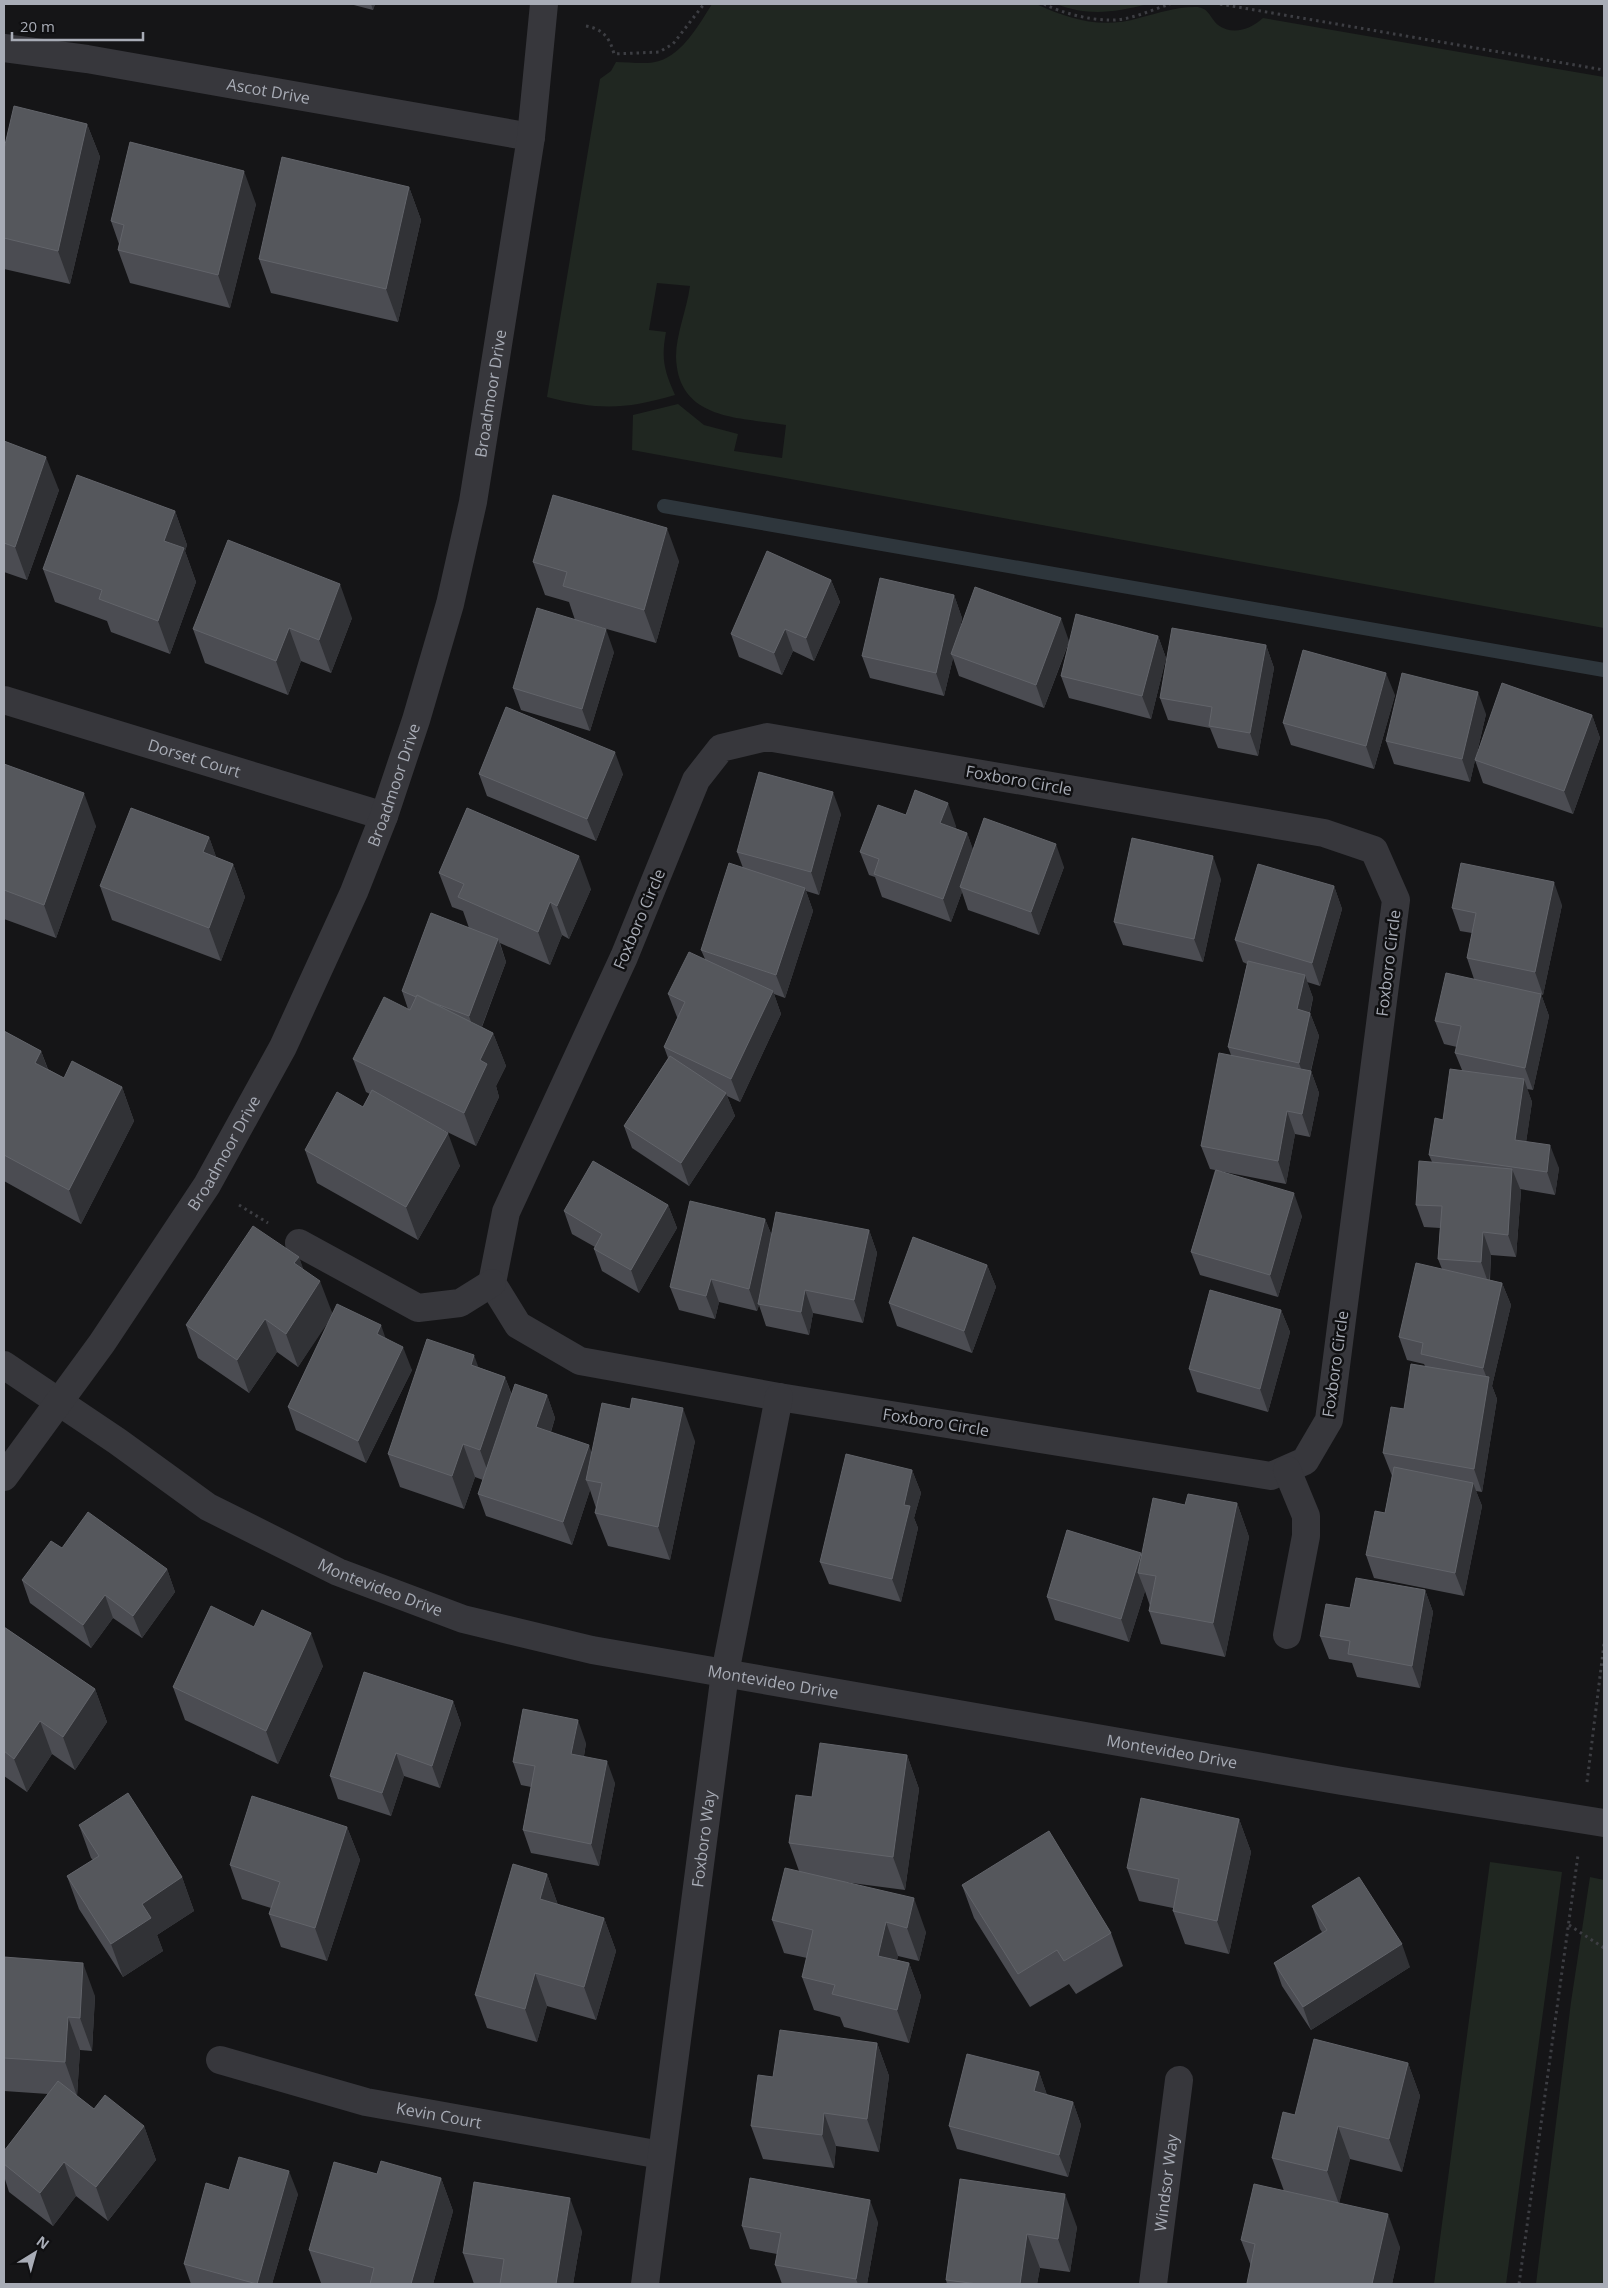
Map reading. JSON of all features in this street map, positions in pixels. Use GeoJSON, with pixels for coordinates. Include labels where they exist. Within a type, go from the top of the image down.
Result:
{"type":"FeatureCollection","features":[{"type":"Feature","properties":{"kind":"street","name":"Broadmoor Drive"},"geometry":{"type":"LineString","coordinates":[[4,1477],[102,1343],[207,1185],[283,1047],[354,892],[384,816],[416,720],[450,604],[469,521],[531,137],[544,4]]}},
{"type":"Feature","properties":{"kind":"street","name":"Ascot Drive"},"geometry":{"type":"LineString","coordinates":[[4,48],[87,59],[531,137]]}},
{"type":"Feature","properties":{"kind":"street","name":"Dorset Court"},"geometry":{"type":"LineString","coordinates":[[4,700],[384,816]]}},
{"type":"Feature","properties":{"kind":"street","name":"Foxboro Circle"},"geometry":{"type":"LineString","coordinates":[[767,737],[1324,833],[1374,850],[1396,900],[1329,1420],[1306,1461],[1271,1476],[779,1397],[580,1362],[518,1325],[492,1282],[506,1212],[624,957],[696,780],[721,748],[767,737]]}},
{"type":"Feature","properties":{"kind":"street"},"geometry":{"type":"LineString","coordinates":[[300,1243],[418,1308],[460,1303],[492,1282]]}},
{"type":"Feature","properties":{"kind":"street","name":"Montevideo Drive"},"geometry":{"type":"LineString","coordinates":[[4,1365],[208,1507],[338,1572],[463,1619],[592,1650],[1342,1781],[1594,1821]]}},
{"type":"Feature","properties":{"kind":"street","name":"Foxboro Way"},"geometry":{"type":"LineString","coordinates":[[645,2284],[725,1673],[779,1397]]}},
{"type":"Feature","properties":{"kind":"street"},"geometry":{"type":"LineString","coordinates":[[1287,1470],[1306,1516],[1306,1536],[1287,1635]]}},
{"type":"Feature","properties":{"kind":"street","name":"Kevin Court"},"geometry":{"type":"LineString","coordinates":[[220,2060],[366,2102],[662,2155]]}},
{"type":"Feature","properties":{"kind":"street","name":"Windsor Way"},"geometry":{"type":"LineString","coordinates":[[1153,2284],[1179,2080]]}},
{"type":"Feature","properties":{"kind":"path"},"geometry":{"type":"LineString","coordinates":[[586,26],[604,33],[610,40],[614,54],[659,52],[673,44],[704,4]]}},
{"type":"Feature","properties":{"kind":"path"},"geometry":{"type":"LineString","coordinates":[[1044,4],[1089,18],[1110,20],[1135,16],[1170,4]]}},
{"type":"Feature","properties":{"kind":"path"},"geometry":{"type":"LineString","coordinates":[[1220,4],[1604,70]]}},
{"type":"Feature","properties":{"kind":"path"},"geometry":{"type":"LineString","coordinates":[[207,1185],[300,1243]]}},
{"type":"Feature","properties":{"kind":"path"},"geometry":{"type":"LineString","coordinates":[[1519,2284],[1569,1925],[1594,1821],[1604,1644]]}},
{"type":"Feature","properties":{"kind":"path"},"geometry":{"type":"LineString","coordinates":[[1569,1925],[1604,1948]]}},
{"type":"Feature","properties":{"kind":"shaded area"},"geometry":{"type":"Polygon","coordinates":[[[712,4],[1036,4],[1074,18],[1099,23],[1125,21],[1174,9],[1200,7],[1218,25],[1230,30],[1242,30],[1263,18],[1604,77],[1604,628],[632,450],[633,415],[678,404],[704,425],[738,434],[734,451],[782,458],[786,425],[732,417],[714,412],[700,405],[688,394],[679,378],[676,348],[690,286],[657,283],[649,330],[666,332],[664,364],[675,395],[625,406],[597,406],[547,397],[600,79],[611,71],[616,62],[649,63],[659,61],[676,52],[690,37],[712,4]]]}},
{"type":"Feature","properties":{"kind":"shaded area"},"geometry":{"type":"Polygon","coordinates":[[[1056,4],[1149,4],[1113,11],[1091,12],[1056,4]]]}},
{"type":"Feature","properties":{"kind":"shaded area"},"geometry":{"type":"Polygon","coordinates":[[[1490,1862],[1562,1872],[1506,2284],[1434,2284],[1490,1862]]]}},
{"type":"Feature","properties":{"kind":"shaded area"},"geometry":{"type":"Polygon","coordinates":[[[1590,1877],[1604,1880],[1604,2284],[1536,2284],[1571,2002],[1590,1877]]]}},
{"type":"Feature","properties":{"kind":"building"},"geometry":{"type":"Polygon","coordinates":[[[14,106],[87,124],[58,251],[4,238],[4,149],[14,106]]]}},
{"type":"Feature","properties":{"kind":"building"},"geometry":{"type":"Polygon","coordinates":[[[130,142],[244,171],[218,275],[118,250],[124,225],[111,221],[130,142]]]}},
{"type":"Feature","properties":{"kind":"building"},"geometry":{"type":"Polygon","coordinates":[[[282,157],[409,187],[386,289],[259,259],[282,157]]]}},
{"type":"Feature","properties":{"kind":"building"},"geometry":{"type":"Polygon","coordinates":[[[4,441],[46,457],[15,547],[4,543],[4,441]]]}},
{"type":"Feature","properties":{"kind":"building"},"geometry":{"type":"Polygon","coordinates":[[[77,475],[175,511],[164,541],[184,548],[158,621],[99,599],[102,590],[43,569],[77,475]]]}},
{"type":"Feature","properties":{"kind":"building"},"geometry":{"type":"Polygon","coordinates":[[[553,495],[667,528],[644,610],[563,586],[567,572],[533,562],[553,495]]]}},
{"type":"Feature","properties":{"kind":"building"},"geometry":{"type":"Polygon","coordinates":[[[228,540],[340,584],[319,640],[289,628],[276,661],[193,629],[228,540]]]}},
{"type":"Feature","properties":{"kind":"building"},"geometry":{"type":"Polygon","coordinates":[[[767,551],[831,580],[806,638],[785,629],[774,653],[731,634],[767,551]]]}},
{"type":"Feature","properties":{"kind":"building"},"geometry":{"type":"Polygon","coordinates":[[[880,578],[954,595],[936,673],[862,656],[880,578]]]}},
{"type":"Feature","properties":{"kind":"building"},"geometry":{"type":"Polygon","coordinates":[[[975,587],[1061,618],[1036,685],[951,654],[975,587]]]}},
{"type":"Feature","properties":{"kind":"building"},"geometry":{"type":"Polygon","coordinates":[[[537,608],[606,629],[582,709],[513,688],[537,608]]]}},
{"type":"Feature","properties":{"kind":"building"},"geometry":{"type":"Polygon","coordinates":[[[1076,614],[1158,636],[1142,696],[1061,676],[1076,614]]]}},
{"type":"Feature","properties":{"kind":"building"},"geometry":{"type":"Polygon","coordinates":[[[1172,628],[1266,645],[1250,733],[1209,726],[1212,707],[1160,698],[1172,628]]]}},
{"type":"Feature","properties":{"kind":"building"},"geometry":{"type":"Polygon","coordinates":[[[1303,650],[1386,673],[1366,746],[1283,723],[1303,650]]]}},
{"type":"Feature","properties":{"kind":"building"},"geometry":{"type":"Polygon","coordinates":[[[1402,673],[1478,692],[1462,759],[1386,741],[1402,673]]]}},
{"type":"Feature","properties":{"kind":"building"},"geometry":{"type":"Polygon","coordinates":[[[1502,683],[1592,715],[1564,791],[1475,760],[1502,683]]]}},
{"type":"Feature","properties":{"kind":"building"},"geometry":{"type":"Polygon","coordinates":[[[506,707],[615,752],[587,819],[479,774],[506,707]]]}},
{"type":"Feature","properties":{"kind":"building"},"geometry":{"type":"Polygon","coordinates":[[[4,764],[84,793],[44,905],[4,890],[4,764]]]}},
{"type":"Feature","properties":{"kind":"building"},"geometry":{"type":"Polygon","coordinates":[[[759,772],[833,792],[811,872],[737,852],[759,772]]]}},
{"type":"Feature","properties":{"kind":"building"},"geometry":{"type":"Polygon","coordinates":[[[915,790],[948,803],[940,823],[967,833],[943,899],[874,874],[879,859],[860,852],[878,805],[906,815],[915,790]]]}},
{"type":"Feature","properties":{"kind":"building"},"geometry":{"type":"Polygon","coordinates":[[[131,808],[209,837],[203,852],[233,864],[209,928],[100,886],[131,808]]]}},
{"type":"Feature","properties":{"kind":"building"},"geometry":{"type":"Polygon","coordinates":[[[467,808],[579,856],[557,906],[550,902],[538,932],[458,897],[464,884],[439,873],[467,808]]]}},
{"type":"Feature","properties":{"kind":"building"},"geometry":{"type":"Polygon","coordinates":[[[984,818],[1056,844],[1031,912],[960,887],[984,818]]]}},
{"type":"Feature","properties":{"kind":"building"},"geometry":{"type":"Polygon","coordinates":[[[1132,838],[1213,856],[1194,939],[1114,922],[1132,838]]]}},
{"type":"Feature","properties":{"kind":"building"},"geometry":{"type":"Polygon","coordinates":[[[729,863],[805,888],[776,975],[701,950],[729,863]]]}},
{"type":"Feature","properties":{"kind":"building"},"geometry":{"type":"Polygon","coordinates":[[[1461,863],[1554,882],[1535,972],[1467,958],[1476,913],[1452,908],[1461,863]]]}},
{"type":"Feature","properties":{"kind":"building"},"geometry":{"type":"Polygon","coordinates":[[[1258,864],[1334,886],[1312,963],[1235,940],[1258,864]]]}},
{"type":"Feature","properties":{"kind":"building"},"geometry":{"type":"Polygon","coordinates":[[[431,913],[498,939],[469,1016],[402,991],[431,913]]]}},
{"type":"Feature","properties":{"kind":"building"},"geometry":{"type":"Polygon","coordinates":[[[689,952],[773,991],[731,1079],[664,1047],[685,1002],[668,994],[689,952]]]}},
{"type":"Feature","properties":{"kind":"building"},"geometry":{"type":"Polygon","coordinates":[[[1248,961],[1305,975],[1297,1009],[1310,1013],[1299,1063],[1228,1047],[1248,961]]]}},
{"type":"Feature","properties":{"kind":"building"},"geometry":{"type":"Polygon","coordinates":[[[1446,973],[1541,994],[1525,1068],[1455,1053],[1461,1026],[1435,1021],[1446,973]]]}},
{"type":"Feature","properties":{"kind":"building"},"geometry":{"type":"Polygon","coordinates":[[[417,995],[493,1033],[480,1060],[487,1064],[464,1113],[353,1059],[384,997],[410,1010],[417,995]]]}},
{"type":"Feature","properties":{"kind":"building"},"geometry":{"type":"Polygon","coordinates":[[[4,1031],[41,1051],[35,1063],[64,1078],[72,1061],[122,1087],[69,1190],[4,1155],[4,1031]]]}},
{"type":"Feature","properties":{"kind":"building"},"geometry":{"type":"Polygon","coordinates":[[[1219,1053],[1311,1071],[1302,1114],[1287,1111],[1278,1161],[1201,1146],[1219,1053]]]}},
{"type":"Feature","properties":{"kind":"building"},"geometry":{"type":"Polygon","coordinates":[[[670,1056],[726,1093],[681,1163],[624,1126],[670,1056]]]}},
{"type":"Feature","properties":{"kind":"building"},"geometry":{"type":"Polygon","coordinates":[[[1450,1069],[1524,1079],[1515,1140],[1550,1145],[1547,1172],[1429,1155],[1435,1118],[1443,1120],[1450,1069]]]}},
{"type":"Feature","properties":{"kind":"building"},"geometry":{"type":"Polygon","coordinates":[[[372,1090],[448,1133],[406,1207],[305,1150],[337,1092],[363,1107],[372,1090]]]}},
{"type":"Feature","properties":{"kind":"building"},"geometry":{"type":"Polygon","coordinates":[[[593,1161],[668,1205],[631,1270],[594,1249],[602,1234],[564,1211],[593,1161]]]}},
{"type":"Feature","properties":{"kind":"building"},"geometry":{"type":"Polygon","coordinates":[[[1419,1161],[1512,1169],[1508,1235],[1483,1232],[1481,1262],[1438,1259],[1442,1206],[1416,1205],[1419,1161]]]}},
{"type":"Feature","properties":{"kind":"building"},"geometry":{"type":"Polygon","coordinates":[[[1216,1170],[1294,1193],[1270,1275],[1191,1252],[1216,1170]]]}},
{"type":"Feature","properties":{"kind":"building"},"geometry":{"type":"Polygon","coordinates":[[[690,1201],[765,1219],[749,1289],[711,1279],[706,1296],[670,1287],[690,1201]]]}},
{"type":"Feature","properties":{"kind":"building"},"geometry":{"type":"Polygon","coordinates":[[[776,1212],[869,1230],[854,1300],[805,1290],[801,1312],[758,1304],[776,1212]]]}},
{"type":"Feature","properties":{"kind":"building"},"geometry":{"type":"Polygon","coordinates":[[[253,1226],[299,1257],[294,1263],[320,1281],[286,1334],[265,1319],[237,1360],[186,1325],[253,1226]]]}},
{"type":"Feature","properties":{"kind":"building"},"geometry":{"type":"Polygon","coordinates":[[[913,1237],[987,1265],[964,1331],[889,1303],[913,1237]]]}},
{"type":"Feature","properties":{"kind":"building"},"geometry":{"type":"Polygon","coordinates":[[[1416,1263],[1502,1283],[1483,1368],[1421,1354],[1423,1343],[1399,1337],[1416,1263]]]}},
{"type":"Feature","properties":{"kind":"building"},"geometry":{"type":"Polygon","coordinates":[[[1210,1290],[1281,1310],[1260,1389],[1189,1369],[1210,1290]]]}},
{"type":"Feature","properties":{"kind":"building"},"geometry":{"type":"Polygon","coordinates":[[[337,1304],[381,1325],[377,1334],[403,1347],[358,1441],[288,1407],[337,1304]]]}},
{"type":"Feature","properties":{"kind":"building"},"geometry":{"type":"Polygon","coordinates":[[[427,1339],[474,1355],[471,1365],[505,1377],[480,1450],[463,1444],[452,1476],[388,1454],[427,1339]]]}},
{"type":"Feature","properties":{"kind":"building"},"geometry":{"type":"Polygon","coordinates":[[[1411,1364],[1489,1377],[1474,1469],[1383,1453],[1391,1407],[1404,1409],[1411,1364]]]}},
{"type":"Feature","properties":{"kind":"building"},"geometry":{"type":"Polygon","coordinates":[[[515,1384],[547,1395],[536,1427],[589,1445],[563,1522],[478,1494],[515,1384]]]}},
{"type":"Feature","properties":{"kind":"building"},"geometry":{"type":"Polygon","coordinates":[[[632,1398],[683,1408],[658,1527],[595,1513],[602,1483],[586,1480],[602,1403],[630,1409],[632,1398]]]}},
{"type":"Feature","properties":{"kind":"building"},"geometry":{"type":"Polygon","coordinates":[[[846,1454],[912,1470],[904,1505],[910,1506],[892,1579],[820,1562],[846,1454]]]}},
{"type":"Feature","properties":{"kind":"building"},"geometry":{"type":"Polygon","coordinates":[[[1394,1467],[1473,1483],[1455,1573],[1366,1555],[1375,1511],[1385,1513],[1394,1467]]]}},
{"type":"Feature","properties":{"kind":"building"},"geometry":{"type":"Polygon","coordinates":[[[1188,1494],[1237,1503],[1213,1623],[1149,1611],[1156,1576],[1138,1573],[1153,1498],[1185,1505],[1188,1494]]]}},
{"type":"Feature","properties":{"kind":"building"},"geometry":{"type":"Polygon","coordinates":[[[88,1512],[167,1569],[133,1616],[105,1595],[83,1625],[22,1580],[51,1541],[62,1548],[88,1512]]]}},
{"type":"Feature","properties":{"kind":"building"},"geometry":{"type":"Polygon","coordinates":[[[1067,1530],[1141,1553],[1121,1619],[1047,1597],[1067,1530]]]}},
{"type":"Feature","properties":{"kind":"building"},"geometry":{"type":"Polygon","coordinates":[[[1356,1578],[1425,1590],[1412,1666],[1348,1654],[1350,1641],[1320,1636],[1326,1604],[1350,1608],[1356,1578]]]}},
{"type":"Feature","properties":{"kind":"building"},"geometry":{"type":"Polygon","coordinates":[[[211,1606],[254,1627],[262,1610],[311,1633],[266,1731],[173,1687],[211,1606]]]}},
{"type":"Feature","properties":{"kind":"building"},"geometry":{"type":"Polygon","coordinates":[[[4,1627],[95,1689],[63,1737],[40,1721],[14,1759],[4,1751],[4,1627]]]}},
{"type":"Feature","properties":{"kind":"building"},"geometry":{"type":"Polygon","coordinates":[[[364,1672],[453,1701],[432,1766],[396,1753],[382,1793],[330,1776],[364,1672]]]}},
{"type":"Feature","properties":{"kind":"building"},"geometry":{"type":"Polygon","coordinates":[[[523,1709],[578,1720],[571,1754],[607,1761],[591,1844],[523,1830],[535,1766],[513,1762],[523,1709]]]}},
{"type":"Feature","properties":{"kind":"building"},"geometry":{"type":"Polygon","coordinates":[[[820,1743],[907,1755],[893,1857],[789,1843],[796,1795],[812,1797],[820,1743]]]}},
{"type":"Feature","properties":{"kind":"building"},"geometry":{"type":"Polygon","coordinates":[[[128,1793],[182,1877],[142,1904],[151,1918],[111,1944],[67,1876],[99,1856],[79,1825],[128,1793]]]}},
{"type":"Feature","properties":{"kind":"building"},"geometry":{"type":"Polygon","coordinates":[[[252,1796],[347,1827],[315,1928],[269,1914],[280,1882],[230,1865],[252,1796]]]}},
{"type":"Feature","properties":{"kind":"building"},"geometry":{"type":"Polygon","coordinates":[[[1141,1798],[1239,1819],[1217,1921],[1173,1911],[1179,1879],[1127,1868],[1141,1798]]]}},
{"type":"Feature","properties":{"kind":"building"},"geometry":{"type":"Polygon","coordinates":[[[1049,1831],[1111,1933],[1064,1961],[1057,1950],[1018,1974],[962,1885],[1049,1831]]]}},
{"type":"Feature","properties":{"kind":"building"},"geometry":{"type":"Polygon","coordinates":[[[513,1864],[547,1874],[540,1899],[604,1918],[584,1987],[535,1973],[525,2009],[475,1995],[513,1864]]]}},
{"type":"Feature","properties":{"kind":"building"},"geometry":{"type":"Polygon","coordinates":[[[785,1868],[914,1898],[907,1928],[886,1922],[878,1956],[909,1963],[897,2010],[832,1994],[835,1985],[802,1977],[813,1930],[772,1920],[785,1868]]]}},
{"type":"Feature","properties":{"kind":"building"},"geometry":{"type":"Polygon","coordinates":[[[1359,1877],[1402,1944],[1303,2007],[1274,1963],[1327,1930],[1312,1906],[1359,1877]]]}},
{"type":"Feature","properties":{"kind":"building"},"geometry":{"type":"Polygon","coordinates":[[[4,1957],[83,1963],[80,2018],[68,2017],[65,2062],[4,2058],[4,1957]]]}},
{"type":"Feature","properties":{"kind":"building"},"geometry":{"type":"Polygon","coordinates":[[[780,2030],[877,2043],[867,2119],[824,2113],[822,2135],[751,2126],[758,2075],[773,2077],[780,2030]]]}},
{"type":"Feature","properties":{"kind":"building"},"geometry":{"type":"Polygon","coordinates":[[[1314,2039],[1408,2063],[1389,2139],[1338,2126],[1327,2171],[1272,2158],[1283,2112],[1295,2115],[1314,2039]]]}},
{"type":"Feature","properties":{"kind":"building"},"geometry":{"type":"Polygon","coordinates":[[[967,2054],[1039,2072],[1034,2091],[1073,2102],[1059,2155],[949,2126],[967,2054]]]}},
{"type":"Feature","properties":{"kind":"building"},"geometry":{"type":"Polygon","coordinates":[[[58,2081],[94,2109],[105,2095],[144,2126],[96,2187],[64,2162],[40,2193],[4,2164],[4,2151],[58,2081]]]}},
{"type":"Feature","properties":{"kind":"building"},"geometry":{"type":"Polygon","coordinates":[[[239,2157],[289,2171],[257,2284],[184,2264],[206,2183],[229,2190],[239,2157]]]}},
{"type":"Feature","properties":{"kind":"building"},"geometry":{"type":"Polygon","coordinates":[[[381,2161],[441,2178],[411,2284],[370,2284],[374,2268],[309,2250],[334,2162],[377,2174],[381,2161]]]}},
{"type":"Feature","properties":{"kind":"building"},"geometry":{"type":"Polygon","coordinates":[[[750,2178],[870,2200],[856,2279],[775,2265],[781,2233],[742,2226],[750,2178]]]}},
{"type":"Feature","properties":{"kind":"building"},"geometry":{"type":"Polygon","coordinates":[[[960,2179],[1065,2194],[1058,2239],[1027,2234],[1020,2284],[978,2284],[946,2280],[960,2179]]]}},
{"type":"Feature","properties":{"kind":"building"},"geometry":{"type":"Polygon","coordinates":[[[474,2182],[570,2198],[556,2284],[500,2284],[504,2259],[463,2253],[474,2182]]]}},
{"type":"Feature","properties":{"kind":"building"},"geometry":{"type":"Polygon","coordinates":[[[1254,2184],[1388,2214],[1372,2284],[1247,2283],[1255,2244],[1241,2240],[1254,2184]]]}},
{"type":"Feature","properties":{"kind":"waterway"},"geometry":{"type":"LineString","coordinates":[[664,506],[1604,670]]}}]}
